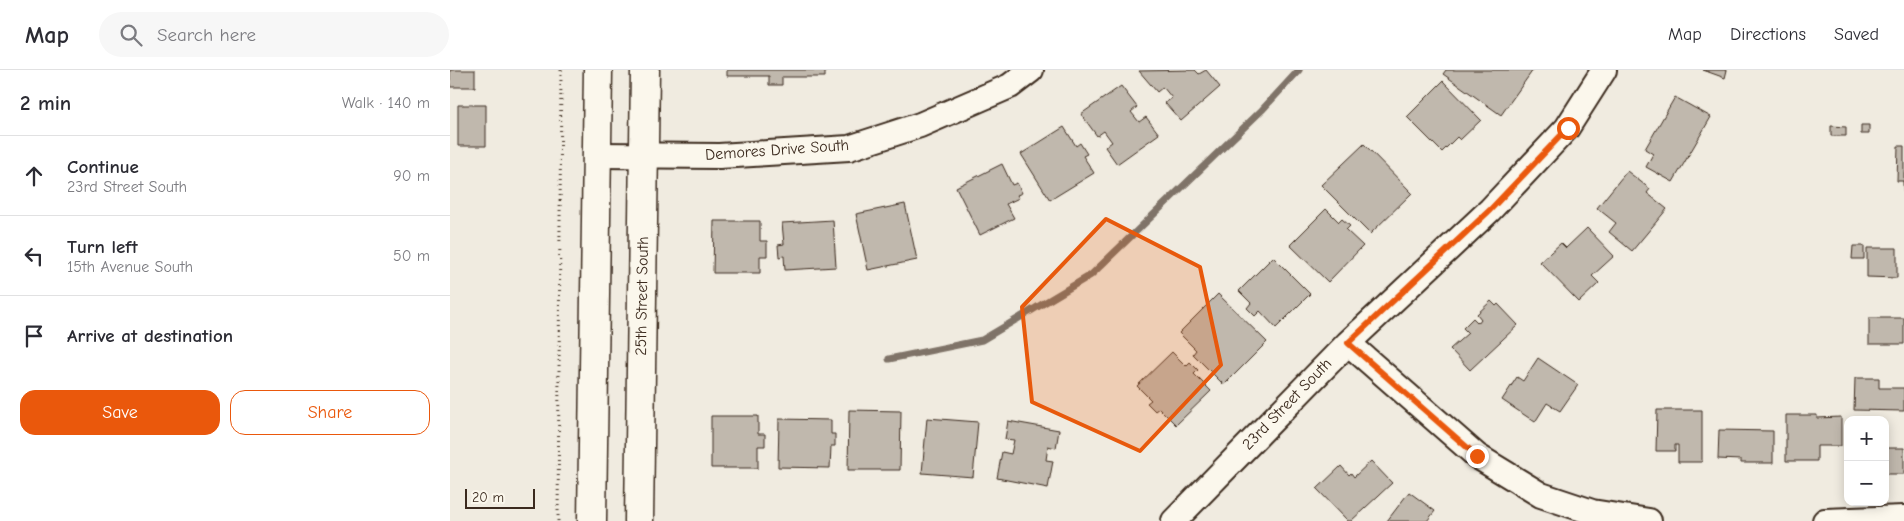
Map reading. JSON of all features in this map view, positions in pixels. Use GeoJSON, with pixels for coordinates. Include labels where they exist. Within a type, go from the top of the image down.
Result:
{"type":"FeatureCollection","features":[{"type":"Feature","properties":{"kind":"main road"},"geometry":{"type":"LineString","coordinates":[[592,521],[598,70]]}},
{"type":"Feature","properties":{"kind":"main road","name":"25th Street South"},"geometry":{"type":"LineString","coordinates":[[639,521],[645,70]]}},
{"type":"Feature","properties":{"kind":"street","name":"Demores Drive South"},"geometry":{"type":"LineString","coordinates":[[597,155],[719,156],[849,148],[920,125],[1010,86],[1031,70]]}},
{"type":"Feature","properties":{"kind":"street","name":"23rd Street South"},"geometry":{"type":"LineString","coordinates":[[1174,521],[1348,343],[1490,210],[1542,156],[1568,128],[1604,70]]}},
{"type":"Feature","properties":{"kind":"street"},"geometry":{"type":"LineString","coordinates":[[1348,343],[1477,456],[1541,495],[1592,512],[1649,521]]}},
{"type":"Feature","properties":{"kind":"street"},"geometry":{"type":"LineString","coordinates":[[1825,521],[1904,518]]}},
{"type":"Feature","properties":{"kind":"path"},"geometry":{"type":"LineString","coordinates":[[558,521],[561,70]]}},
{"type":"Feature","properties":{"kind":"highlighted area"},"geometry":{"type":"Polygon","coordinates":[[[1106,219],[1200,267],[1221,365],[1140,451],[1032,402],[1022,307],[1106,219]]]}},
{"type":"Feature","properties":{"kind":"building"},"geometry":{"type":"Polygon","coordinates":[[[450,70],[475,70],[475,87],[450,87],[450,70]]]}},
{"type":"Feature","properties":{"kind":"building"},"geometry":{"type":"Polygon","coordinates":[[[727,70],[825,70],[825,77],[782,77],[782,85],[769,85],[769,76],[727,76],[727,70]]]}},
{"type":"Feature","properties":{"kind":"building"},"geometry":{"type":"Polygon","coordinates":[[[1195,70],[1199,74],[1206,70],[1220,87],[1181,121],[1165,103],[1172,98],[1163,87],[1157,92],[1139,71],[1195,70]]]}},
{"type":"Feature","properties":{"kind":"building"},"geometry":{"type":"Polygon","coordinates":[[[1446,70],[1533,70],[1501,115],[1443,74],[1446,70]]]}},
{"type":"Feature","properties":{"kind":"building"},"geometry":{"type":"Polygon","coordinates":[[[1703,70],[1727,70],[1725,78],[1703,70]]]}},
{"type":"Feature","properties":{"kind":"building"},"geometry":{"type":"Polygon","coordinates":[[[1443,81],[1481,120],[1460,140],[1457,137],[1442,152],[1407,117],[1443,81]]]}},
{"type":"Feature","properties":{"kind":"building"},"geometry":{"type":"Polygon","coordinates":[[[1121,86],[1137,107],[1131,112],[1139,122],[1146,117],[1159,134],[1117,164],[1105,147],[1112,142],[1104,131],[1097,136],[1081,114],[1121,86]]]}},
{"type":"Feature","properties":{"kind":"building"},"geometry":{"type":"Polygon","coordinates":[[[1675,97],[1711,117],[1673,182],[1646,167],[1653,154],[1645,149],[1675,97]]]}},
{"type":"Feature","properties":{"kind":"building"},"geometry":{"type":"Polygon","coordinates":[[[458,105],[486,105],[486,146],[458,146],[458,105]]]}},
{"type":"Feature","properties":{"kind":"building"},"geometry":{"type":"Polygon","coordinates":[[[1861,125],[1869,125],[1869,134],[1861,134],[1861,125]]]}},
{"type":"Feature","properties":{"kind":"building"},"geometry":{"type":"Polygon","coordinates":[[[1831,126],[1846,127],[1846,136],[1831,136],[1831,126]]]}},
{"type":"Feature","properties":{"kind":"building"},"geometry":{"type":"Polygon","coordinates":[[[1064,127],[1076,146],[1080,143],[1087,154],[1083,156],[1094,173],[1050,200],[1021,154],[1064,127]]]}},
{"type":"Feature","properties":{"kind":"building"},"geometry":{"type":"Polygon","coordinates":[[[1364,144],[1412,193],[1370,234],[1321,185],[1364,144]]]}},
{"type":"Feature","properties":{"kind":"building"},"geometry":{"type":"Polygon","coordinates":[[[1898,146],[1904,146],[1904,206],[1903,181],[1897,181],[1898,146]]]}},
{"type":"Feature","properties":{"kind":"building"},"geometry":{"type":"Polygon","coordinates":[[[1002,164],[1012,185],[1017,183],[1022,193],[1017,195],[1019,198],[1006,204],[1014,218],[980,235],[956,187],[1002,164]]]}},
{"type":"Feature","properties":{"kind":"building"},"geometry":{"type":"Polygon","coordinates":[[[1627,171],[1650,189],[1647,193],[1667,209],[1632,251],[1609,232],[1616,223],[1597,208],[1627,171]]]}},
{"type":"Feature","properties":{"kind":"building"},"geometry":{"type":"Polygon","coordinates":[[[905,204],[917,260],[868,270],[856,214],[905,204]]]}},
{"type":"Feature","properties":{"kind":"building"},"geometry":{"type":"Polygon","coordinates":[[[1326,209],[1339,222],[1342,219],[1350,226],[1346,230],[1363,246],[1328,282],[1290,245],[1326,209]]]}},
{"type":"Feature","properties":{"kind":"building"},"geometry":{"type":"Polygon","coordinates":[[[833,220],[836,267],[785,270],[784,256],[779,257],[778,245],[784,244],[782,223],[833,220]]]}},
{"type":"Feature","properties":{"kind":"building"},"geometry":{"type":"Polygon","coordinates":[[[714,221],[760,221],[760,241],[767,241],[767,256],[760,256],[760,273],[713,273],[714,221]]]}},
{"type":"Feature","properties":{"kind":"building"},"geometry":{"type":"Polygon","coordinates":[[[1587,228],[1614,256],[1592,276],[1599,283],[1579,302],[1540,262],[1561,243],[1566,248],[1587,228]]]}},
{"type":"Feature","properties":{"kind":"building"},"geometry":{"type":"Polygon","coordinates":[[[1853,246],[1864,246],[1864,259],[1852,259],[1853,246]]]}},
{"type":"Feature","properties":{"kind":"building"},"geometry":{"type":"Polygon","coordinates":[[[1867,248],[1897,248],[1897,278],[1867,277],[1867,248]]]}},
{"type":"Feature","properties":{"kind":"building"},"geometry":{"type":"Polygon","coordinates":[[[1273,257],[1310,294],[1276,328],[1260,311],[1255,316],[1247,308],[1251,303],[1239,291],[1273,257]]]}},
{"type":"Feature","properties":{"kind":"building"},"geometry":{"type":"Polygon","coordinates":[[[1218,294],[1267,342],[1224,385],[1193,354],[1196,350],[1179,333],[1218,294]]]}},
{"type":"Feature","properties":{"kind":"building"},"geometry":{"type":"Polygon","coordinates":[[[1491,301],[1496,306],[1498,304],[1518,325],[1470,370],[1450,349],[1468,333],[1463,328],[1473,318],[1478,323],[1481,319],[1477,314],[1491,301]]]}},
{"type":"Feature","properties":{"kind":"building"},"geometry":{"type":"Polygon","coordinates":[[[1869,318],[1904,318],[1904,344],[1869,344],[1869,318]]]}},
{"type":"Feature","properties":{"kind":"building"},"geometry":{"type":"Polygon","coordinates":[[[1172,352],[1186,366],[1190,362],[1198,370],[1194,374],[1211,391],[1176,425],[1159,408],[1155,411],[1147,403],[1151,400],[1137,386],[1172,352]]]}},
{"type":"Feature","properties":{"kind":"building"},"geometry":{"type":"Polygon","coordinates":[[[1538,358],[1578,385],[1560,411],[1547,403],[1535,422],[1502,400],[1517,377],[1523,381],[1538,358]]]}},
{"type":"Feature","properties":{"kind":"building"},"geometry":{"type":"Polygon","coordinates":[[[1855,378],[1879,378],[1879,388],[1904,388],[1904,411],[1854,410],[1855,378]]]}},
{"type":"Feature","properties":{"kind":"building"},"geometry":{"type":"Polygon","coordinates":[[[849,410],[901,411],[900,470],[848,470],[849,410]]]}},
{"type":"Feature","properties":{"kind":"building"},"geometry":{"type":"Polygon","coordinates":[[[1657,410],[1702,410],[1702,462],[1678,462],[1678,445],[1675,445],[1675,451],[1656,451],[1657,410]]]}},
{"type":"Feature","properties":{"kind":"building"},"geometry":{"type":"Polygon","coordinates":[[[1786,415],[1817,415],[1817,418],[1841,417],[1841,446],[1817,446],[1817,461],[1786,461],[1786,415]]]}},
{"type":"Feature","properties":{"kind":"building"},"geometry":{"type":"Polygon","coordinates":[[[711,416],[758,416],[758,434],[765,434],[765,446],[758,446],[758,468],[711,468],[711,416]]]}},
{"type":"Feature","properties":{"kind":"building"},"geometry":{"type":"Polygon","coordinates":[[[927,418],[978,422],[973,477],[922,473],[927,418]]]}},
{"type":"Feature","properties":{"kind":"building"},"geometry":{"type":"Polygon","coordinates":[[[779,419],[831,420],[831,434],[835,434],[835,446],[831,446],[830,468],[778,467],[779,419]]]}},
{"type":"Feature","properties":{"kind":"building"},"geometry":{"type":"Polygon","coordinates":[[[1008,421],[1059,430],[1056,448],[1048,446],[1046,460],[1053,461],[1048,488],[997,478],[1002,452],[1011,454],[1014,440],[1005,439],[1008,421]]]}},
{"type":"Feature","properties":{"kind":"building"},"geometry":{"type":"Polygon","coordinates":[[[1719,430],[1773,431],[1773,463],[1741,463],[1741,460],[1718,459],[1719,430]]]}},
{"type":"Feature","properties":{"kind":"building"},"geometry":{"type":"Polygon","coordinates":[[[1889,448],[1904,448],[1904,474],[1889,474],[1889,448]]]}},
{"type":"Feature","properties":{"kind":"building"},"geometry":{"type":"Polygon","coordinates":[[[1371,461],[1392,483],[1351,521],[1348,521],[1317,489],[1341,466],[1349,475],[1351,473],[1354,477],[1371,461]]]}},
{"type":"Feature","properties":{"kind":"building"},"geometry":{"type":"Polygon","coordinates":[[[1409,492],[1435,511],[1427,521],[1387,521],[1409,492]]]}},
{"type":"Feature","properties":{"kind":"waterway"},"geometry":{"type":"LineString","coordinates":[[889,359],[982,340],[1091,275],[1262,110],[1299,70]]}},
{"type":"Feature","properties":{"kind":"route"},"geometry":{"type":"LineString","coordinates":[[1477,456],[1348,343],[1490,210],[1568,128]]}}]}
